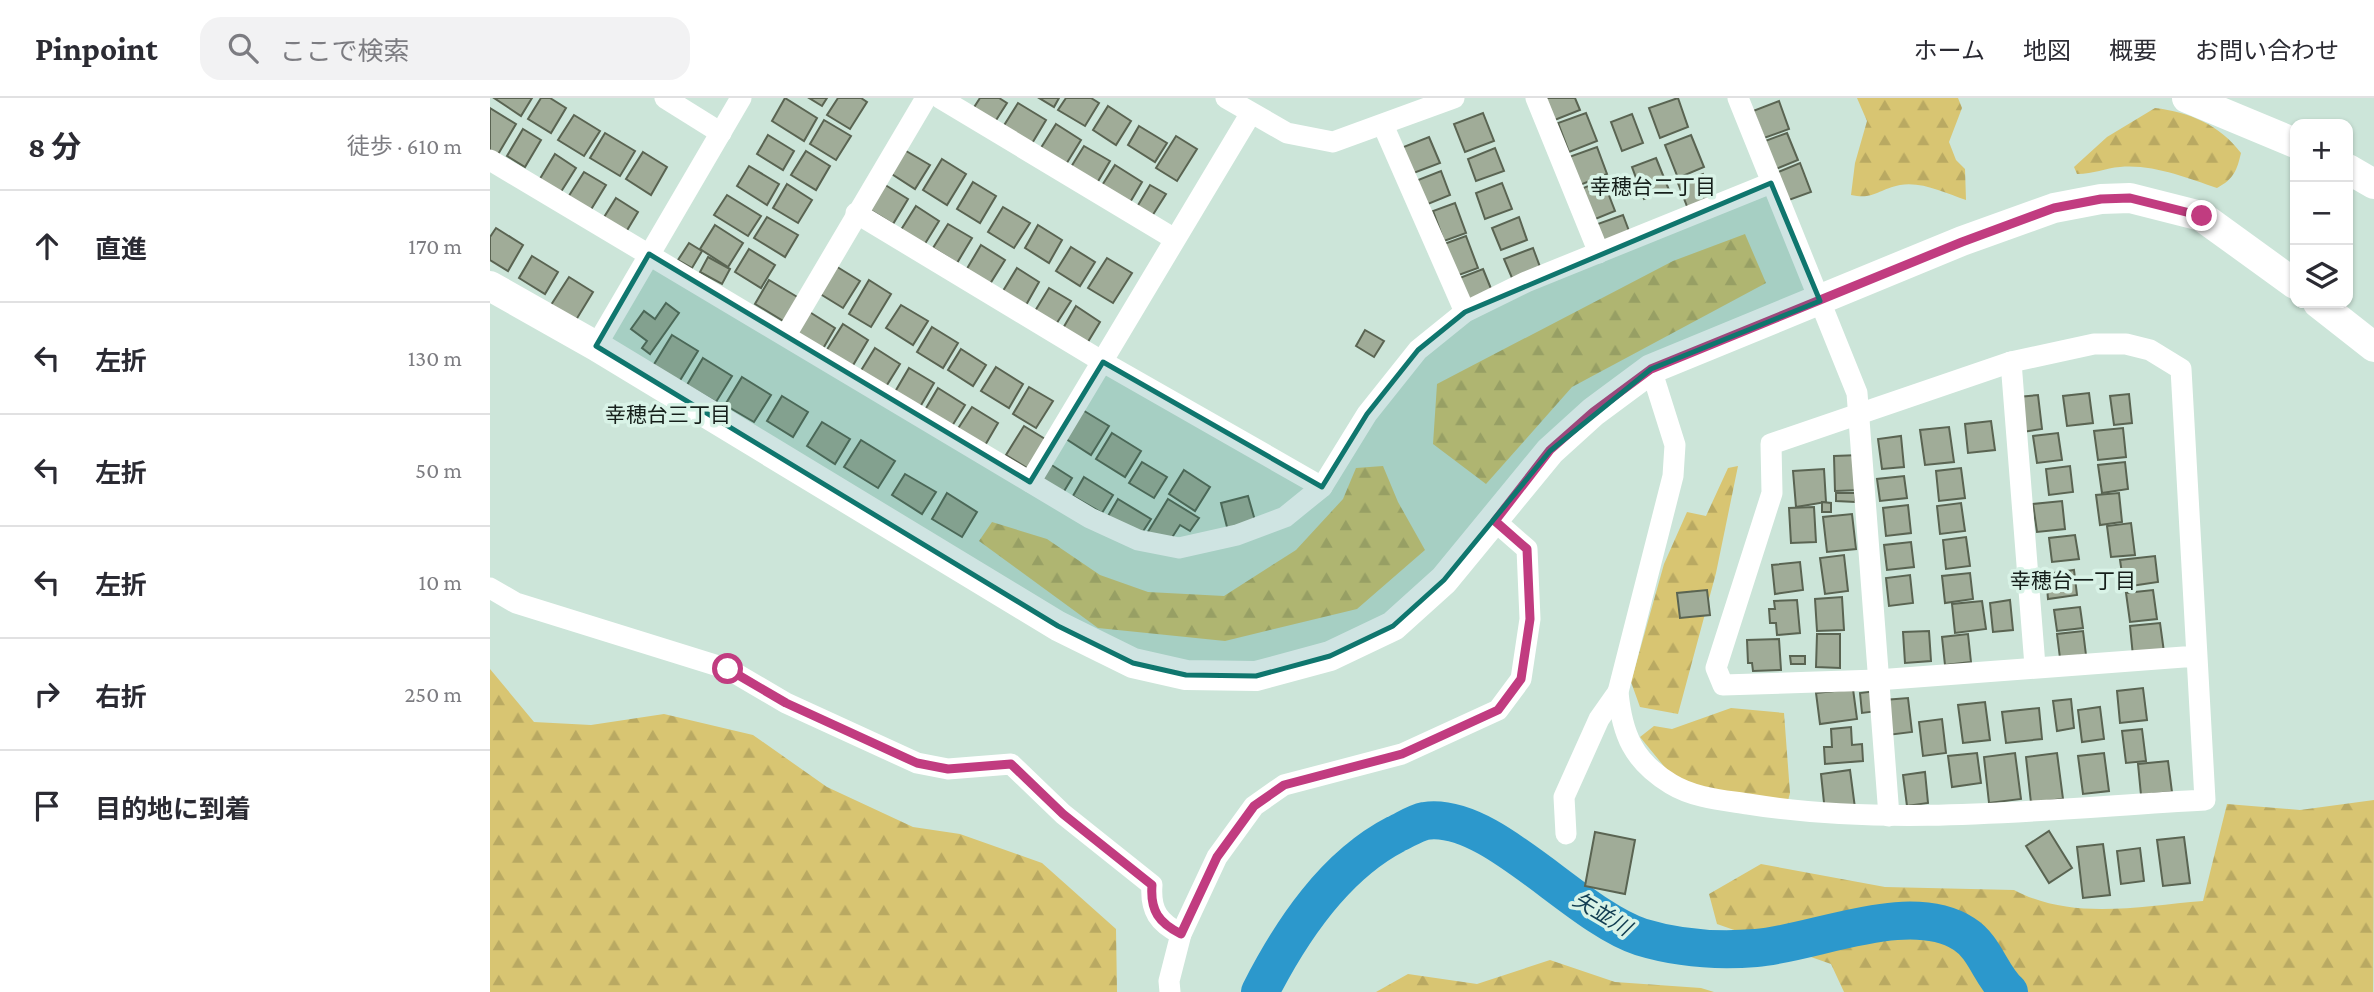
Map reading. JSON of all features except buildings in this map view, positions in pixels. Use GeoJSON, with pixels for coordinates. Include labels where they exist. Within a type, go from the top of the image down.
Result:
{"type":"FeatureCollection","features":[{"type":"Feature","properties":{"kind":"street"},"geometry":{"type":"LineString","coordinates":[[664,98],[721,133]]}},
{"type":"Feature","properties":{"kind":"street"},"geometry":{"type":"LineString","coordinates":[[596,346],[741,98]]}},
{"type":"Feature","properties":{"kind":"street"},"geometry":{"type":"LineString","coordinates":[[786,335],[926,98]]}},
{"type":"Feature","properties":{"kind":"street"},"geometry":{"type":"LineString","coordinates":[[940,98],[1173,238]]}},
{"type":"Feature","properties":{"kind":"street"},"geometry":{"type":"LineString","coordinates":[[1226,98],[1287,133],[1333,142],[1454,98]]}},
{"type":"Feature","properties":{"kind":"street"},"geometry":{"type":"LineString","coordinates":[[1536,98],[1599,253]]}},
{"type":"Feature","properties":{"kind":"street"},"geometry":{"type":"LineString","coordinates":[[1738,98],[1858,403],[1889,816]]}},
{"type":"Feature","properties":{"kind":"street"},"geometry":{"type":"LineString","coordinates":[[2187,98],[2290,141]]}},
{"type":"Feature","properties":{"kind":"street"},"geometry":{"type":"LineString","coordinates":[[1030,482],[1103,362],[1173,238],[1251,113]]}},
{"type":"Feature","properties":{"kind":"street"},"geometry":{"type":"LineString","coordinates":[[1383,125],[1465,312]]}},
{"type":"Feature","properties":{"kind":"street"},"geometry":{"type":"LineString","coordinates":[[490,160],[1090,518],[1138,540],[1180,548],[1237,535],[1285,517],[1322,487],[1367,414],[1418,350],[1465,312],[1526,282],[1771,183]]}},
{"type":"Feature","properties":{"kind":"street"},"geometry":{"type":"LineString","coordinates":[[2353,172],[2374,184]]}},
{"type":"Feature","properties":{"kind":"street"},"geometry":{"type":"LineString","coordinates":[[490,286],[596,346],[1058,626],[1133,663],[1186,675],[1256,676],[1330,656],[1393,626],[1444,580],[1495,521],[1550,450],[1593,412],[1651,369],[1962,242],[2054,208],[2101,199],[2130,198],[2202,216],[2290,280]]}},
{"type":"Feature","properties":{"kind":"street"},"geometry":{"type":"LineString","coordinates":[[856,213],[1103,362],[1322,487]]}},
{"type":"Feature","properties":{"kind":"street"},"geometry":{"type":"LineString","coordinates":[[2324,308],[2374,347]]}},
{"type":"Feature","properties":{"kind":"street"},"geometry":{"type":"LineString","coordinates":[[1651,369],[1675,445],[1673,476],[1618,692],[1621,726],[1646,765],[1673,785],[1702,797],[1803,813],[1889,816],[2206,800],[2181,369],[2150,350],[2126,344],[2094,344],[2011,362],[1858,403],[1771,444],[1772,493],[1716,668],[1723,685],[1877,680],[2035,666],[2197,656]]}},
{"type":"Feature","properties":{"kind":"street"},"geometry":{"type":"LineString","coordinates":[[2011,362],[2035,666]]}},
{"type":"Feature","properties":{"kind":"street"},"geometry":{"type":"LineString","coordinates":[[1170,992],[1169,981],[1181,934],[1217,857],[1254,806],[1284,785],[1402,754],[1498,710],[1521,679],[1530,619],[1527,549],[1495,521]]}},
{"type":"Feature","properties":{"kind":"street"},"geometry":{"type":"LineString","coordinates":[[490,588],[516,603],[728,669],[786,703],[917,763],[948,769],[1011,764],[1063,814],[1152,885],[1150,903],[1162,924],[1181,934]]}},
{"type":"Feature","properties":{"kind":"street"},"geometry":{"type":"LineString","coordinates":[[1566,834],[1564,797],[1599,719],[1618,692]]}},
{"type":"Feature","properties":{"kind":"highlighted area"},"geometry":{"type":"Polygon","coordinates":[[[1771,183],[1820,301],[1651,369],[1550,451],[1444,580],[1393,626],[1330,656],[1256,676],[1186,675],[1133,663],[1058,626],[596,346],[649,254],[1030,482],[1103,362],[1322,487],[1367,414],[1418,350],[1465,312],[1771,183]]]}},
{"type":"Feature","properties":{"kind":"green space"},"geometry":{"type":"Polygon","coordinates":[[[1857,98],[1958,98],[1962,108],[1949,142],[1956,160],[1965,169],[1966,200],[1933,188],[1908,184],[1871,195],[1851,195],[1855,163],[1867,121],[1857,98]]]}},
{"type":"Feature","properties":{"kind":"green space"},"geometry":{"type":"Polygon","coordinates":[[[2155,108],[2192,117],[2214,128],[2233,143],[2241,153],[2236,169],[2223,185],[2217,188],[2170,173],[2132,167],[2077,174],[2074,167],[2107,137],[2155,108]]]}},
{"type":"Feature","properties":{"kind":"green space"},"geometry":{"type":"Polygon","coordinates":[[[1745,234],[1766,283],[1572,387],[1486,484],[1433,444],[1437,384],[1673,261],[1745,234]]]}},
{"type":"Feature","properties":{"kind":"green space"},"geometry":{"type":"Polygon","coordinates":[[[1383,466],[1398,502],[1425,550],[1357,609],[1225,641],[1098,628],[979,541],[992,522],[1047,539],[1100,575],[1148,592],[1224,596],[1296,550],[1343,499],[1356,468],[1383,466]]]}},
{"type":"Feature","properties":{"kind":"green space"},"geometry":{"type":"Polygon","coordinates":[[[1738,466],[1716,573],[1678,714],[1640,707],[1631,682],[1664,564],[1687,512],[1706,516],[1728,468],[1738,466]]]}},
{"type":"Feature","properties":{"kind":"green space"},"geometry":{"type":"Polygon","coordinates":[[[490,669],[534,722],[591,725],[664,714],[753,735],[827,787],[913,827],[960,834],[1042,863],[1116,929],[1117,992],[490,992],[490,669]]]}},
{"type":"Feature","properties":{"kind":"green space"},"geometry":{"type":"Polygon","coordinates":[[[1731,708],[1784,713],[1790,793],[1785,812],[1695,804],[1640,737],[1654,726],[1672,729],[1731,708]]]}},
{"type":"Feature","properties":{"kind":"green space"},"geometry":{"type":"Polygon","coordinates":[[[2374,800],[2373,992],[1844,992],[1831,964],[1717,924],[1709,894],[1761,864],[1885,887],[2014,890],[2036,900],[2083,908],[2131,908],[2203,901],[2227,804],[2300,810],[2374,800]]]}},
{"type":"Feature","properties":{"kind":"green space"},"geometry":{"type":"Polygon","coordinates":[[[1550,960],[1615,982],[1701,988],[1714,992],[1376,992],[1408,974],[1477,984],[1550,960]]]}},
{"type":"Feature","properties":{"kind":"waterway","name":"矢並川"},"geometry":{"type":"LineString","coordinates":[[1260,992],[1300,924],[1334,882],[1374,847],[1425,821],[1450,822],[1477,832],[1533,867],[1588,908],[1641,937],[1683,946],[1742,949],[1780,945],[1890,922],[1942,924],[1964,934],[1977,946],[2009,992]]}},
{"type":"Feature","properties":{"kind":"district","name":"幸穂台二丁目"},"geometry":{"type":"Point","coordinates":[1653,187]}},
{"type":"Feature","properties":{"kind":"district","name":"幸穂台三丁目"},"geometry":{"type":"Point","coordinates":[668,415]}},
{"type":"Feature","properties":{"kind":"district","name":"幸穂台一丁目"},"geometry":{"type":"Point","coordinates":[2073,581]}},
{"type":"Feature","properties":{"kind":"route"},"geometry":{"type":"LineString","coordinates":[[728,669],[786,703],[917,763],[948,769],[1011,764],[1063,814],[1152,885],[1150,903],[1162,924],[1181,934],[1217,857],[1254,806],[1284,785],[1402,754],[1498,710],[1521,679],[1530,619],[1527,549],[1495,521],[1550,450],[1593,412],[1651,369],[1962,242],[2054,208],[2101,199],[2130,198],[2168,205],[2202,216]]}}]}
